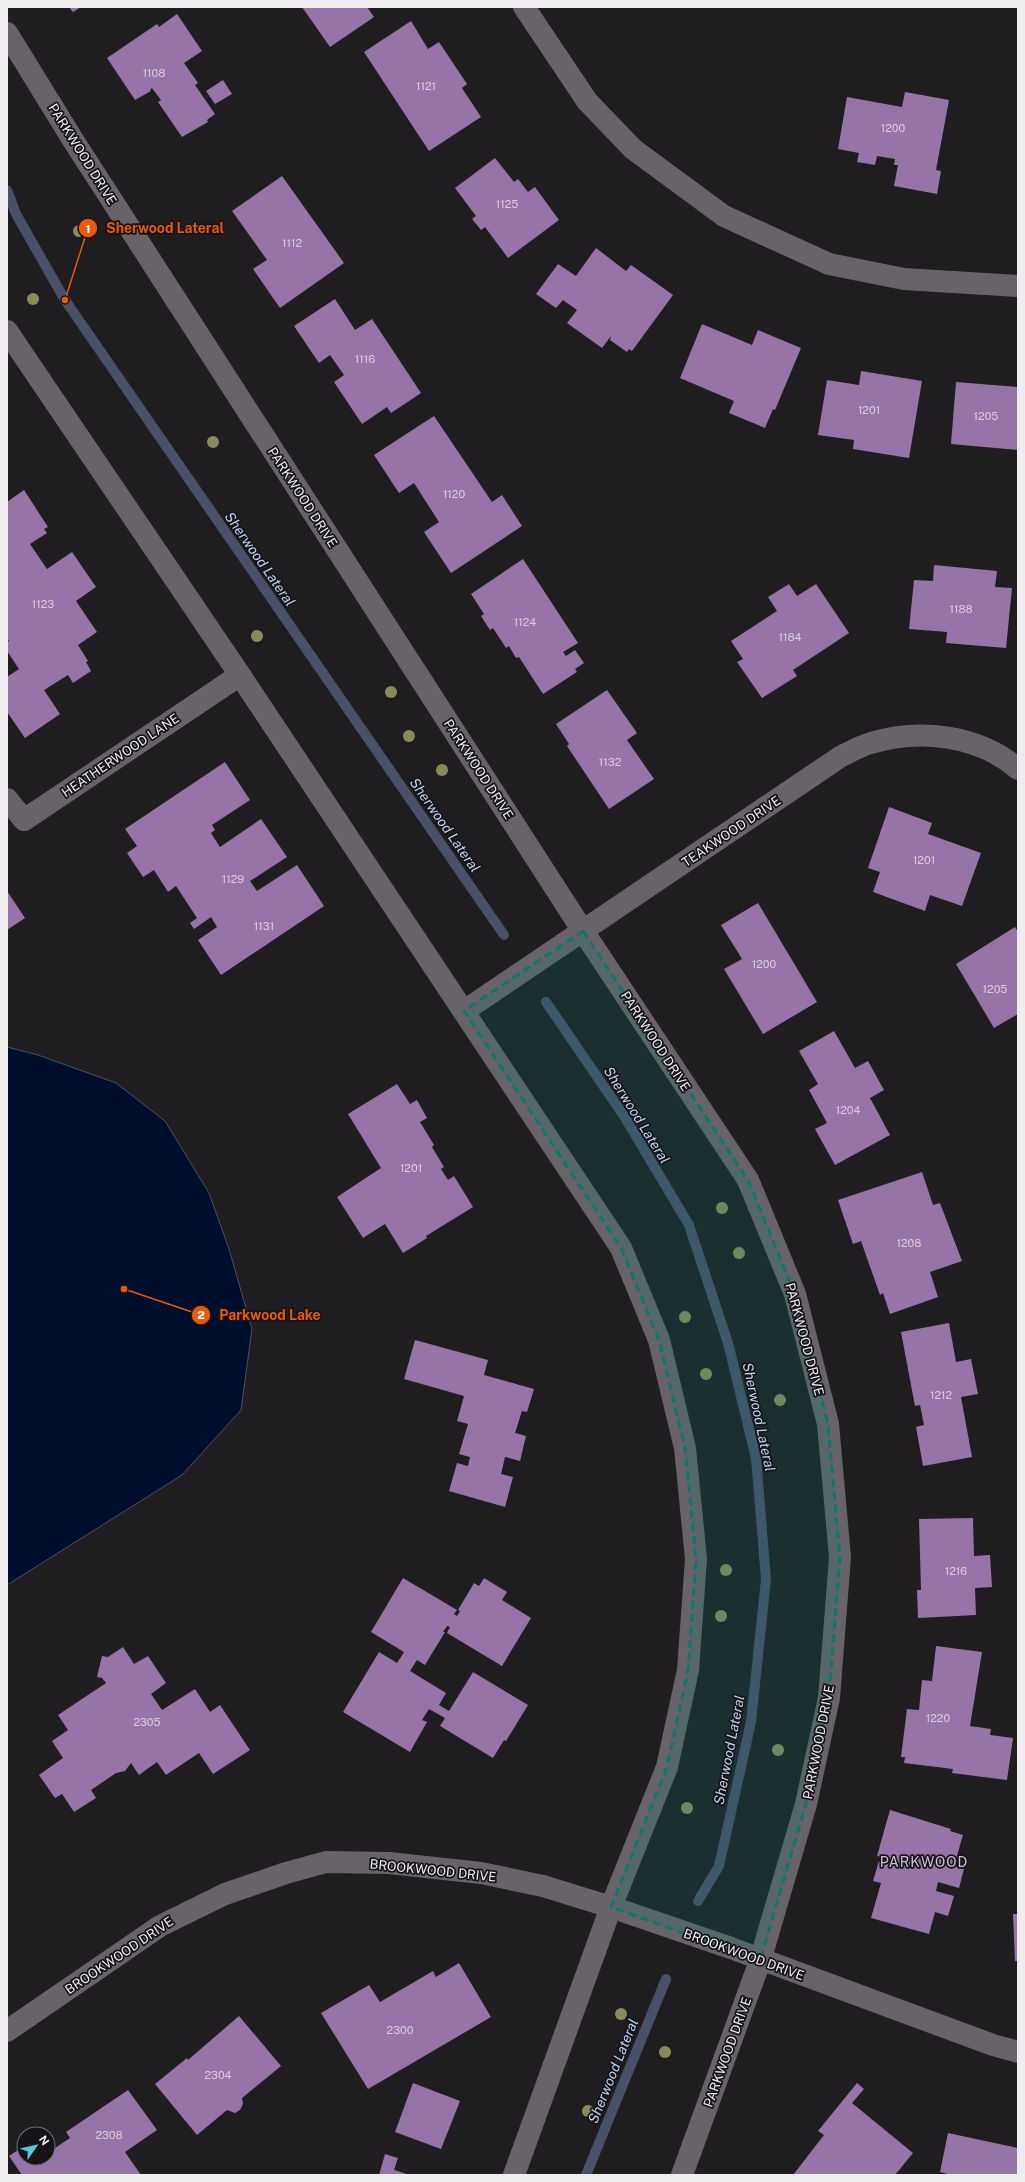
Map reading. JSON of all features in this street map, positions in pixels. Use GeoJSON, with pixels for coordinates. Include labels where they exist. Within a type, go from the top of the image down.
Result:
{"type":"FeatureCollection","features":[{"type":"Feature","properties":{"kind":"street"},"geometry":{"type":"LineString","coordinates":[[524,7],[587,101],[617,133],[633,149],[724,216],[830,264],[904,279],[1018,286]]}},
{"type":"Feature","properties":{"kind":"street","name":"PARKWOOD DRIVE"},"geometry":{"type":"LineString","coordinates":[[7,33],[82,154],[583,931],[748,1180],[795,1294],[828,1424],[840,1557],[829,1698],[806,1804],[760,1961],[682,2175]]}},
{"type":"Feature","properties":{"kind":"street"},"geometry":{"type":"LineString","coordinates":[[7,331],[240,675],[621,1248],[659,1340],[685,1448],[696,1559],[688,1670],[667,1767],[611,1907],[514,2175]]}},
{"type":"Feature","properties":{"kind":"street","name":"HEATHERWOOD LANE"},"geometry":{"type":"LineString","coordinates":[[7,798],[24,820],[240,675]]}},
{"type":"Feature","properties":{"kind":"street","name":"TEAKWOOD DRIVE"},"geometry":{"type":"LineString","coordinates":[[464,1011],[840,757],[870,743],[903,736],[936,735],[976,744],[1018,769]]}},
{"type":"Feature","properties":{"kind":"street","name":"BROOKWOOD DRIVE"},"geometry":{"type":"LineString","coordinates":[[7,2031],[160,1926],[225,1894],[286,1873],[326,1862],[389,1863],[480,1872],[543,1886],[648,1919],[993,2045],[1018,2052]]}},
{"type":"Feature","properties":{"kind":"highlighted area"},"geometry":{"type":"Polygon","coordinates":[[[583,931],[748,1180],[795,1294],[828,1424],[840,1557],[829,1698],[806,1804],[760,1961],[611,1907],[667,1767],[688,1670],[696,1559],[685,1448],[659,1340],[621,1248],[464,1011],[583,931]]]}},
{"type":"Feature","properties":{"kind":"water"},"geometry":{"type":"Polygon","coordinates":[[[7,1047],[38,1055],[116,1083],[165,1121],[209,1193],[229,1249],[252,1329],[241,1410],[182,1475],[7,1585],[7,1047]]]}},
{"type":"Feature","properties":{"kind":"building"},"geometry":{"type":"Polygon","coordinates":[[[69,7],[81,7],[73,12],[69,7]]]}},
{"type":"Feature","properties":{"kind":"building"},"geometry":{"type":"Polygon","coordinates":[[[302,7],[367,7],[374,17],[330,47],[302,7]]]}},
{"type":"Feature","properties":{"kind":"building"},"geometry":{"type":"Polygon","coordinates":[[[177,14],[202,51],[184,63],[198,83],[195,85],[215,114],[207,120],[208,122],[182,137],[158,102],[161,100],[152,88],[150,90],[151,91],[135,100],[107,58],[157,24],[159,27],[177,14]]]}},
{"type":"Feature","properties":{"kind":"building"},"geometry":{"type":"Polygon","coordinates":[[[411,21],[428,49],[439,42],[467,84],[462,88],[481,117],[429,151],[364,52],[411,21]]]}},
{"type":"Feature","properties":{"kind":"building"},"geometry":{"type":"Polygon","coordinates":[[[223,80],[232,94],[215,104],[206,91],[223,80]]]}},
{"type":"Feature","properties":{"kind":"building"},"geometry":{"type":"Polygon","coordinates":[[[905,92],[949,100],[936,170],[941,171],[937,194],[894,186],[898,165],[894,165],[895,159],[877,156],[875,165],[857,162],[859,153],[838,149],[847,97],[902,107],[905,92]]]}},
{"type":"Feature","properties":{"kind":"building"},"geometry":{"type":"Polygon","coordinates":[[[495,158],[514,182],[518,179],[528,192],[535,187],[559,220],[508,258],[485,227],[481,230],[472,219],[476,216],[455,188],[495,158]]]}},
{"type":"Feature","properties":{"kind":"building"},"geometry":{"type":"Polygon","coordinates":[[[282,176],[344,263],[280,308],[253,269],[267,260],[232,211],[282,176]]]}},
{"type":"Feature","properties":{"kind":"building"},"geometry":{"type":"Polygon","coordinates":[[[596,248],[626,271],[631,265],[673,295],[632,351],[629,349],[627,352],[610,340],[611,336],[602,348],[567,323],[577,310],[563,300],[556,308],[536,294],[558,264],[576,276],[596,248]]]}},
{"type":"Feature","properties":{"kind":"building"},"geometry":{"type":"Polygon","coordinates":[[[335,299],[355,330],[372,319],[421,393],[391,413],[387,407],[362,424],[334,382],[344,375],[330,355],[319,363],[294,326],[335,299]]]}},
{"type":"Feature","properties":{"kind":"building"},"geometry":{"type":"Polygon","coordinates":[[[702,324],[752,345],[758,330],[801,348],[775,410],[773,409],[765,428],[729,413],[734,401],[680,378],[702,324]]]}},
{"type":"Feature","properties":{"kind":"building"},"geometry":{"type":"Polygon","coordinates":[[[861,371],[922,381],[909,458],[853,449],[854,440],[818,435],[827,380],[859,385],[861,371]]]}},
{"type":"Feature","properties":{"kind":"building"},"geometry":{"type":"Polygon","coordinates":[[[956,382],[1018,387],[1018,450],[951,444],[956,382]]]}},
{"type":"Feature","properties":{"kind":"building"},"geometry":{"type":"Polygon","coordinates":[[[434,416],[492,502],[502,495],[522,526],[451,573],[424,532],[439,522],[414,483],[399,493],[374,455],[434,416]]]}},
{"type":"Feature","properties":{"kind":"building"},"geometry":{"type":"Polygon","coordinates":[[[24,490],[48,527],[44,529],[47,533],[30,544],[47,569],[72,552],[96,587],[76,601],[97,632],[78,645],[88,661],[86,662],[91,671],[73,683],[68,675],[44,690],[60,714],[25,738],[7,712],[7,677],[19,669],[7,651],[7,642],[9,641],[7,638],[7,502],[24,490]]]}},
{"type":"Feature","properties":{"kind":"building"},"geometry":{"type":"Polygon","coordinates":[[[523,559],[578,643],[563,652],[566,656],[575,650],[584,663],[575,669],[577,672],[543,694],[519,657],[516,658],[509,646],[506,648],[493,628],[490,630],[481,616],[484,614],[471,594],[523,559]]]}},
{"type":"Feature","properties":{"kind":"building"},"geometry":{"type":"Polygon","coordinates":[[[934,565],[997,571],[995,587],[1012,588],[1006,648],[946,643],[947,632],[909,629],[914,580],[933,581],[934,565]]]}},
{"type":"Feature","properties":{"kind":"building"},"geometry":{"type":"Polygon","coordinates":[[[789,584],[797,596],[816,584],[849,633],[793,670],[797,676],[762,698],[737,662],[743,659],[731,641],[777,611],[768,597],[789,584]]]}},
{"type":"Feature","properties":{"kind":"building"},"geometry":{"type":"Polygon","coordinates":[[[607,690],[637,733],[627,740],[654,779],[609,809],[567,746],[569,744],[556,724],[607,690]]]}},
{"type":"Feature","properties":{"kind":"building"},"geometry":{"type":"Polygon","coordinates":[[[225,762],[250,800],[212,825],[215,830],[211,833],[220,847],[261,819],[287,857],[250,881],[257,891],[297,865],[324,906],[221,975],[198,940],[217,927],[211,917],[194,929],[190,923],[197,918],[176,886],[168,892],[154,870],[143,877],[127,853],[137,846],[125,829],[225,762]]]}},
{"type":"Feature","properties":{"kind":"building"},"geometry":{"type":"Polygon","coordinates":[[[889,807],[932,823],[928,834],[981,853],[962,906],[930,895],[925,911],[873,892],[880,872],[868,868],[889,807]]]}},
{"type":"Feature","properties":{"kind":"building"},"geometry":{"type":"Polygon","coordinates":[[[7,891],[25,918],[7,930],[7,891]]]}},
{"type":"Feature","properties":{"kind":"building"},"geometry":{"type":"Polygon","coordinates":[[[758,903],[817,1002],[763,1034],[724,969],[742,959],[721,925],[758,903]]]}},
{"type":"Feature","properties":{"kind":"building"},"geometry":{"type":"Polygon","coordinates":[[[1015,927],[1018,932],[1018,1014],[994,1028],[956,964],[1015,927]]]}},
{"type":"Feature","properties":{"kind":"building"},"geometry":{"type":"Polygon","coordinates":[[[834,1031],[855,1068],[868,1061],[884,1090],[870,1098],[890,1135],[835,1165],[815,1129],[827,1123],[809,1090],[818,1084],[799,1051],[834,1031]]]}},
{"type":"Feature","properties":{"kind":"building"},"geometry":{"type":"Polygon","coordinates":[[[397,1084],[410,1104],[417,1100],[427,1118],[420,1122],[434,1145],[432,1147],[444,1167],[441,1169],[448,1180],[454,1176],[473,1207],[426,1236],[427,1238],[403,1253],[385,1224],[363,1238],[337,1197],[381,1168],[348,1114],[397,1084]]]}},
{"type":"Feature","properties":{"kind":"building"},"geometry":{"type":"Polygon","coordinates":[[[922,1172],[933,1205],[940,1203],[962,1261],[930,1272],[938,1297],[890,1314],[883,1293],[880,1295],[861,1241],[853,1244],[838,1200],[922,1172]]]}},
{"type":"Feature","properties":{"kind":"building"},"geometry":{"type":"Polygon","coordinates":[[[949,1323],[956,1362],[971,1359],[978,1394],[961,1397],[972,1457],[923,1466],[916,1427],[924,1425],[920,1405],[915,1406],[901,1332],[949,1323]]]}},
{"type":"Feature","properties":{"kind":"building"},"geometry":{"type":"Polygon","coordinates":[[[415,1340],[488,1360],[484,1375],[534,1389],[527,1412],[522,1411],[515,1433],[526,1436],[520,1461],[505,1457],[501,1474],[513,1477],[505,1507],[449,1491],[457,1463],[468,1466],[470,1457],[459,1454],[468,1424],[457,1421],[464,1396],[404,1379],[415,1340]]]}},
{"type":"Feature","properties":{"kind":"building"},"geometry":{"type":"Polygon","coordinates":[[[973,1518],[974,1556],[990,1555],[992,1587],[975,1588],[976,1615],[918,1618],[917,1590],[921,1590],[919,1519],[973,1518]]]}},
{"type":"Feature","properties":{"kind":"building"},"geometry":{"type":"Polygon","coordinates":[[[403,1578],[457,1610],[454,1614],[457,1616],[460,1611],[458,1610],[474,1583],[479,1586],[484,1578],[507,1592],[502,1600],[531,1618],[502,1666],[447,1633],[450,1627],[447,1626],[443,1632],[445,1632],[425,1665],[417,1660],[410,1671],[446,1693],[439,1705],[449,1711],[473,1672],[528,1705],[506,1741],[504,1740],[493,1758],[440,1726],[445,1718],[429,1709],[422,1720],[427,1722],[410,1752],[343,1712],[379,1652],[397,1663],[404,1652],[371,1632],[403,1578]]]}},
{"type":"Feature","properties":{"kind":"building"},"geometry":{"type":"Polygon","coordinates":[[[936,1646],[982,1652],[970,1726],[991,1729],[990,1735],[1013,1738],[1007,1780],[952,1773],[953,1769],[904,1763],[905,1757],[901,1757],[907,1709],[919,1710],[922,1680],[932,1681],[936,1646]]]}},
{"type":"Feature","properties":{"kind":"building"},"geometry":{"type":"Polygon","coordinates":[[[123,1647],[134,1664],[148,1656],[166,1683],[151,1694],[162,1710],[195,1689],[210,1712],[220,1705],[250,1750],[213,1774],[199,1753],[166,1775],[157,1762],[139,1775],[131,1763],[125,1771],[116,1773],[91,1790],[96,1798],[74,1812],[62,1794],[55,1798],[39,1775],[63,1758],[52,1741],[68,1730],[58,1715],[106,1683],[102,1678],[97,1677],[102,1656],[108,1657],[123,1647]]]}},
{"type":"Feature","properties":{"kind":"building"},"geometry":{"type":"Polygon","coordinates":[[[890,1810],[951,1829],[950,1831],[963,1835],[954,1866],[964,1869],[959,1888],[938,1882],[936,1891],[954,1896],[948,1916],[935,1912],[929,1934],[871,1918],[881,1883],[873,1881],[879,1861],[887,1863],[888,1859],[877,1856],[890,1810]]]}},
{"type":"Feature","properties":{"kind":"building"},"geometry":{"type":"Polygon","coordinates":[[[1013,1914],[1018,1914],[1018,1961],[1015,1961],[1013,1914]]]}},
{"type":"Feature","properties":{"kind":"building"},"geometry":{"type":"Polygon","coordinates":[[[459,1963],[491,2017],[368,2089],[321,2013],[369,1985],[380,2002],[433,1971],[436,1977],[459,1963]]]}},
{"type":"Feature","properties":{"kind":"building"},"geometry":{"type":"Polygon","coordinates":[[[239,2016],[281,2066],[242,2098],[243,2104],[240,2110],[235,2113],[227,2110],[197,2135],[155,2084],[187,2058],[188,2060],[239,2016]]]}},
{"type":"Feature","properties":{"kind":"building"},"geometry":{"type":"Polygon","coordinates":[[[413,2083],[460,2101],[441,2149],[395,2132],[413,2083]]]}},
{"type":"Feature","properties":{"kind":"building"},"geometry":{"type":"Polygon","coordinates":[[[857,2083],[864,2089],[852,2103],[913,2153],[895,2175],[793,2175],[824,2135],[818,2131],[857,2083]]]}},
{"type":"Feature","properties":{"kind":"building"},"geometry":{"type":"Polygon","coordinates":[[[128,2090],[157,2130],[125,2152],[141,2175],[22,2175],[9,2156],[16,2151],[16,2166],[56,2166],[56,2147],[70,2138],[66,2132],[128,2090]]]}},
{"type":"Feature","properties":{"kind":"building"},"geometry":{"type":"Polygon","coordinates":[[[948,2133],[1018,2148],[1018,2175],[951,2175],[940,2172],[948,2133]]]}},
{"type":"Feature","properties":{"kind":"building"},"geometry":{"type":"Polygon","coordinates":[[[385,2154],[398,2158],[394,2170],[410,2175],[379,2175],[385,2154]]]}},
{"type":"Feature","properties":{"kind":"waterway","name":"Sherwood Lateral"},"geometry":{"type":"LineString","coordinates":[[7,190],[16,214],[65,300],[504,935]]}},
{"type":"Feature","properties":{"kind":"waterway","name":"Sherwood Lateral"},"geometry":{"type":"LineString","coordinates":[[546,1002],[624,1116],[689,1225],[728,1343],[756,1458],[766,1579],[751,1722],[719,1866],[698,1901]]}},
{"type":"Feature","properties":{"kind":"waterway","name":"Sherwood Lateral"},"geometry":{"type":"LineString","coordinates":[[586,2175],[666,1979]]}},
{"type":"Feature","properties":{"kind":"place","name":"Sherwood Lateral"},"geometry":{"type":"Point","coordinates":[65,300]}},
{"type":"Feature","properties":{"kind":"place","name":"Parkwood Lake"},"geometry":{"type":"Point","coordinates":[124,1289]}},
{"type":"Feature","properties":{"kind":"district","name":"PARKWOOD"},"geometry":{"type":"Point","coordinates":[924,1862]}}]}
